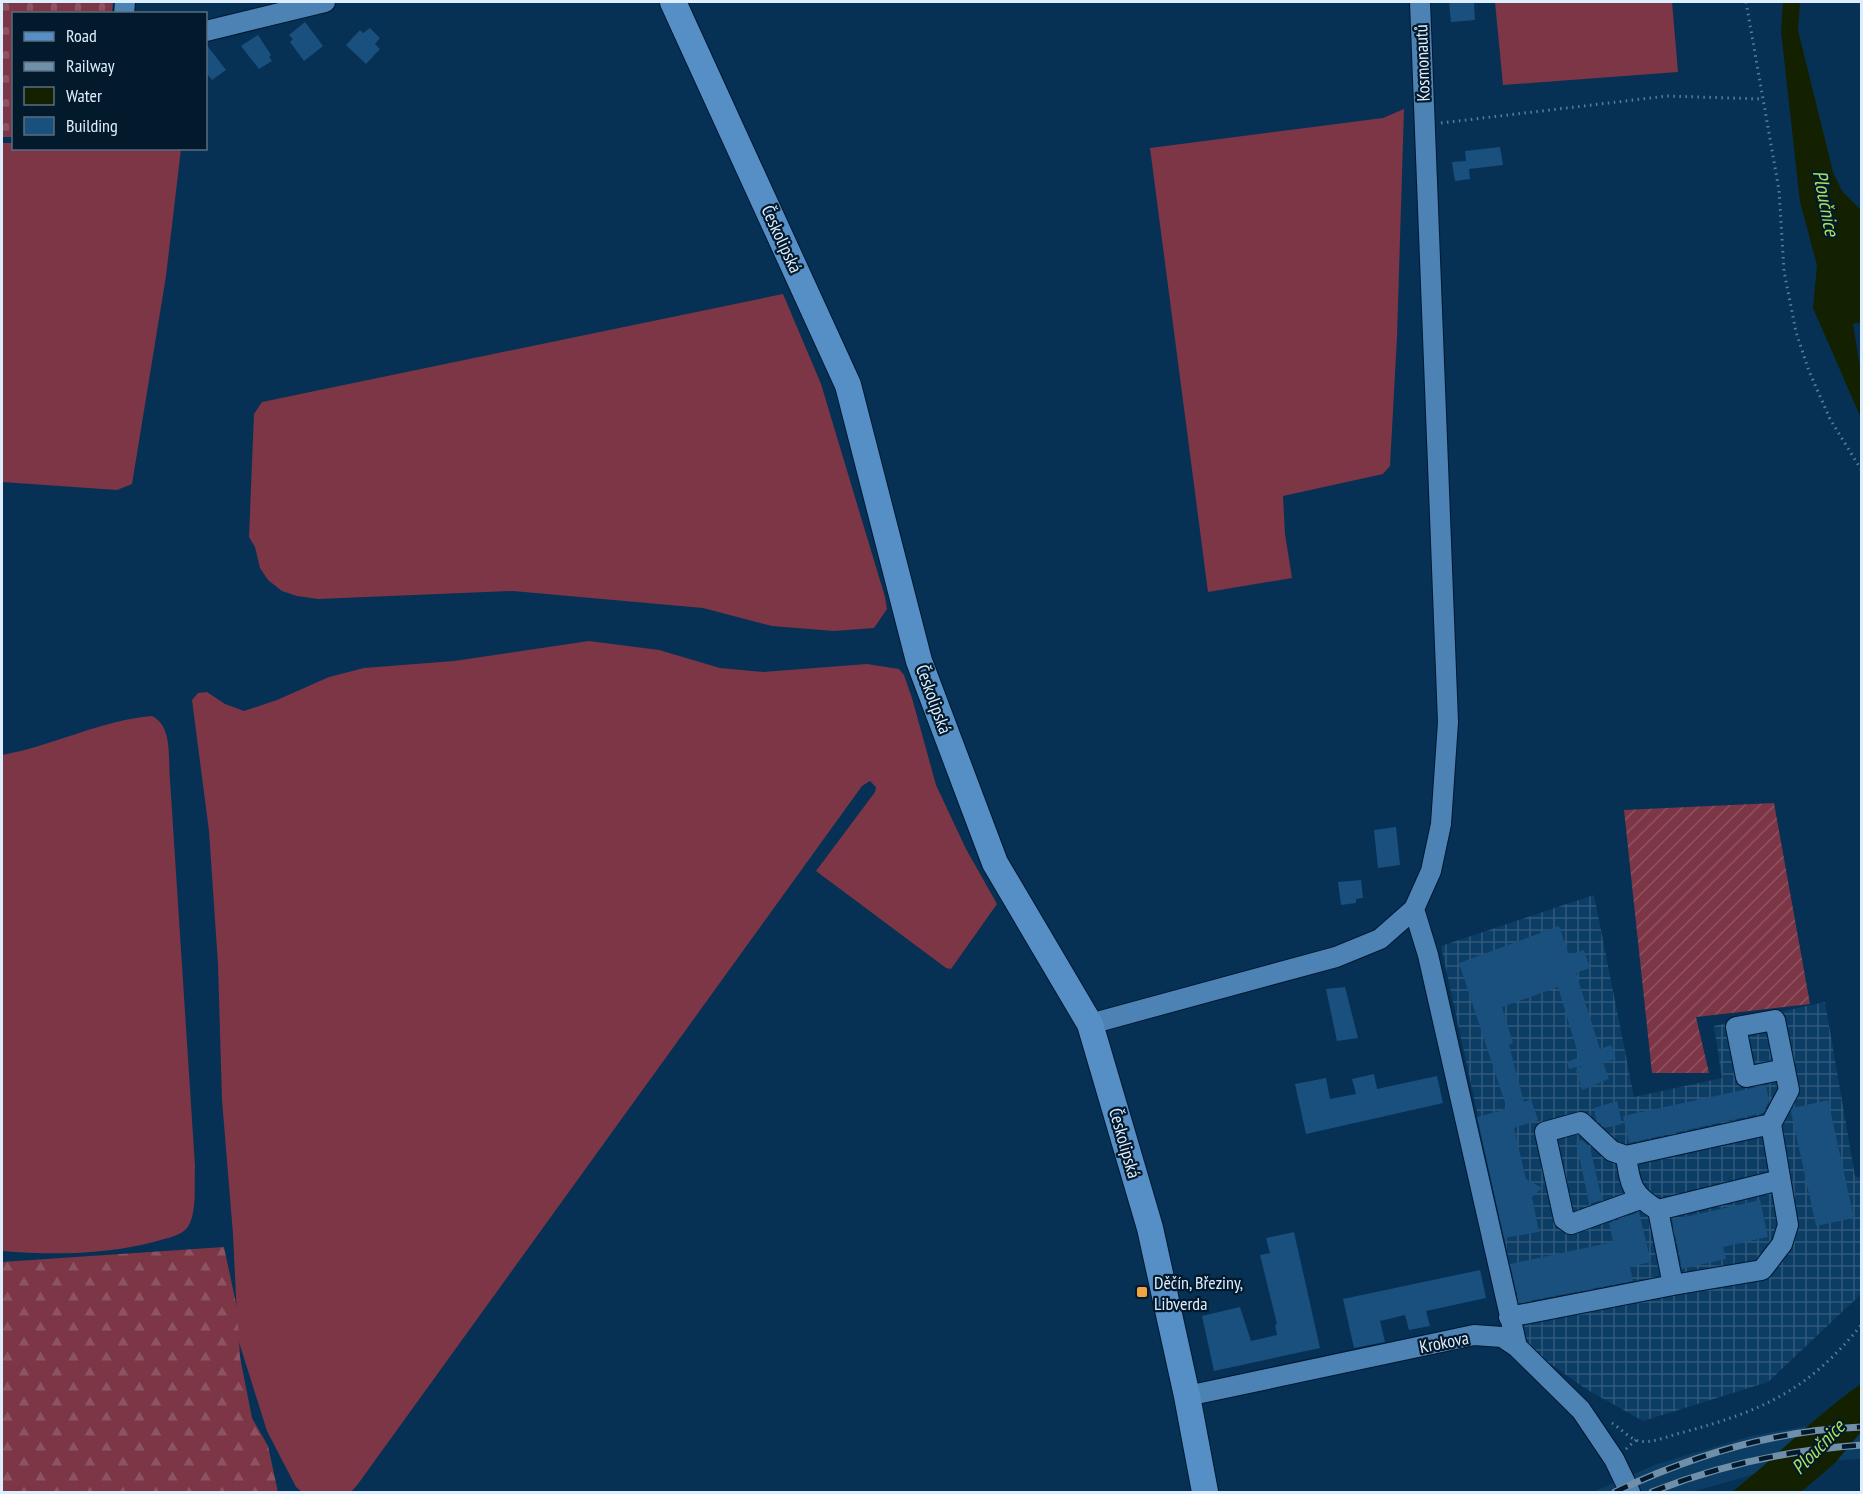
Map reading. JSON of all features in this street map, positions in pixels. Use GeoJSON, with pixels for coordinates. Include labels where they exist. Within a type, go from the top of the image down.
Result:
{"type":"FeatureCollection","features":[{"type":"Feature","properties":{"kind":"main road","name":"Českolipská"},"geometry":{"type":"LineString","coordinates":[[673,2],[848,385],[919,661],[995,863],[1090,1024],[1150,1228],[1187,1396],[1205,1492]]}},
{"type":"Feature","properties":{"kind":"street"},"geometry":{"type":"LineString","coordinates":[[207,31],[325,2]]}},
{"type":"Feature","properties":{"kind":"street","name":"Kosmonautů"},"geometry":{"type":"LineString","coordinates":[[1414,909],[1431,871],[1442,824],[1448,722],[1420,2]]}},
{"type":"Feature","properties":{"kind":"street"},"geometry":{"type":"LineString","coordinates":[[1090,1024],[1336,957],[1380,939],[1414,909],[1428,955],[1517,1347]]}},
{"type":"Feature","properties":{"kind":"street"},"geometry":{"type":"LineString","coordinates":[[1509,1317],[1762,1270],[1782,1244],[1788,1225],[1771,1124],[1789,1090],[1785,1069]]}},
{"type":"Feature","properties":{"kind":"street"},"geometry":{"type":"LineString","coordinates":[[1640,1199],[1571,1224],[1564,1219],[1545,1132],[1581,1122],[1612,1151],[1626,1156],[1771,1124]]}},
{"type":"Feature","properties":{"kind":"street"},"geometry":{"type":"LineString","coordinates":[[1626,1156],[1629,1181],[1640,1199],[1658,1210],[1780,1180]]}},
{"type":"Feature","properties":{"kind":"street"},"geometry":{"type":"LineString","coordinates":[[1658,1210],[1673,1285]]}},
{"type":"Feature","properties":{"kind":"street","name":"Krokova"},"geometry":{"type":"LineString","coordinates":[[1187,1396],[1474,1335],[1502,1337],[1517,1347],[1581,1410],[1614,1459],[1630,1492]]}},
{"type":"Feature","properties":{"kind":"path"},"geometry":{"type":"LineString","coordinates":[[1746,2],[1779,190],[1784,271],[1796,332],[1809,371],[1830,419],[1862,471]]}},
{"type":"Feature","properties":{"kind":"path"},"geometry":{"type":"LineString","coordinates":[[1425,125],[1667,96],[1762,99]]}},
{"type":"Feature","properties":{"kind":"path"},"geometry":{"type":"LineString","coordinates":[[1611,1422],[1636,1440],[1649,1442],[1715,1424],[1772,1403],[1838,1354],[1862,1324]]}},
{"type":"Feature","properties":{"kind":"shaded area"},"geometry":{"type":"Polygon","coordinates":[[[1594,895],[1634,1097],[1722,1078],[1714,1026],[1825,1002],[1855,1176],[1861,1178],[1861,1294],[1768,1382],[1643,1421],[1586,1389],[1528,1348],[1441,946],[1594,895]]]}},
{"type":"Feature","properties":{"kind":"shaded area"},"geometry":{"type":"Polygon","coordinates":[[[1861,1421],[1861,1459],[1822,1461],[1759,1473],[1692,1492],[1593,1492],[1657,1464],[1751,1436],[1818,1424],[1861,1421]]]}},
{"type":"Feature","properties":{"kind":"green space"},"geometry":{"type":"Polygon","coordinates":[[[2,2],[113,2],[112,12],[12,12],[12,137],[2,137],[2,2]]]}},
{"type":"Feature","properties":{"kind":"green space"},"geometry":{"type":"Polygon","coordinates":[[[1495,2],[1672,2],[1678,72],[1503,85],[1495,2]]]}},
{"type":"Feature","properties":{"kind":"green space"},"geometry":{"type":"Polygon","coordinates":[[[1404,109],[1397,337],[1390,466],[1383,474],[1283,496],[1285,534],[1292,578],[1208,592],[1150,148],[1383,118],[1404,109]]]}},
{"type":"Feature","properties":{"kind":"green space"},"geometry":{"type":"Polygon","coordinates":[[[2,143],[12,143],[12,150],[181,150],[166,276],[132,484],[117,490],[2,482],[2,143]]]}},
{"type":"Feature","properties":{"kind":"green space"},"geometry":{"type":"Polygon","coordinates":[[[783,294],[821,384],[885,597],[887,609],[874,628],[834,631],[772,626],[703,608],[513,591],[318,599],[282,591],[268,580],[260,568],[255,547],[249,537],[254,414],[262,402],[783,294]]]}},
{"type":"Feature","properties":{"kind":"green space"},"geometry":{"type":"Polygon","coordinates":[[[589,641],[659,650],[720,668],[763,672],[867,664],[899,669],[904,675],[912,698],[936,785],[966,849],[997,904],[951,969],[946,968],[816,871],[875,792],[876,787],[870,781],[862,786],[358,1484],[351,1492],[302,1492],[296,1487],[267,1431],[238,1339],[233,1234],[222,1100],[218,964],[209,831],[192,700],[198,693],[207,692],[225,704],[244,711],[277,700],[329,677],[364,668],[454,661],[589,641]]]}},
{"type":"Feature","properties":{"kind":"green space"},"geometry":{"type":"Polygon","coordinates":[[[152,716],[163,727],[169,753],[195,1166],[192,1219],[183,1232],[138,1246],[60,1253],[2,1251],[2,755],[133,718],[152,716]]]}},
{"type":"Feature","properties":{"kind":"green space"},"geometry":{"type":"Polygon","coordinates":[[[1774,803],[1810,1004],[1696,1017],[1709,1073],[1652,1073],[1624,810],[1774,803]]]}},
{"type":"Feature","properties":{"kind":"green space"},"geometry":{"type":"Polygon","coordinates":[[[224,1247],[237,1308],[240,1357],[252,1418],[268,1446],[278,1492],[2,1492],[2,1262],[224,1247]]]}},
{"type":"Feature","properties":{"kind":"water","name":"Ploučnice"},"geometry":{"type":"Polygon","coordinates":[[[1783,2],[1800,2],[1798,30],[1833,172],[1842,191],[1861,210],[1861,322],[1853,324],[1861,373],[1861,418],[1813,308],[1817,265],[1800,202],[1781,31],[1783,2]]]}},
{"type":"Feature","properties":{"kind":"water","name":"Ploučnice"},"geometry":{"type":"Polygon","coordinates":[[[1861,1384],[1861,1432],[1835,1463],[1801,1492],[1732,1492],[1828,1409],[1861,1384]]]}},
{"type":"Feature","properties":{"kind":"building"},"geometry":{"type":"Polygon","coordinates":[[[1449,2],[1474,2],[1475,20],[1451,22],[1449,2]]]}},
{"type":"Feature","properties":{"kind":"building"},"geometry":{"type":"Polygon","coordinates":[[[305,22],[323,46],[304,61],[290,42],[293,39],[289,35],[305,22]]]}},
{"type":"Feature","properties":{"kind":"building"},"geometry":{"type":"Polygon","coordinates":[[[370,28],[380,38],[375,44],[380,49],[366,64],[346,45],[360,30],[363,33],[370,28]]]}},
{"type":"Feature","properties":{"kind":"building"},"geometry":{"type":"Polygon","coordinates":[[[258,35],[271,55],[269,57],[272,61],[259,69],[241,46],[258,35]]]}},
{"type":"Feature","properties":{"kind":"building"},"geometry":{"type":"Polygon","coordinates":[[[207,45],[226,70],[212,80],[207,74],[207,45]]]}},
{"type":"Feature","properties":{"kind":"building"},"geometry":{"type":"Polygon","coordinates":[[[1500,147],[1503,165],[1469,169],[1470,179],[1455,181],[1452,162],[1466,161],[1465,151],[1500,147]]]}},
{"type":"Feature","properties":{"kind":"building"},"geometry":{"type":"Polygon","coordinates":[[[1396,827],[1400,865],[1378,868],[1374,830],[1396,827]]]}},
{"type":"Feature","properties":{"kind":"building"},"geometry":{"type":"Polygon","coordinates":[[[1361,880],[1363,898],[1356,899],[1356,903],[1341,905],[1338,882],[1361,880]]]}},
{"type":"Feature","properties":{"kind":"building"},"geometry":{"type":"Polygon","coordinates":[[[1559,926],[1569,955],[1584,950],[1590,968],[1576,973],[1600,1049],[1611,1045],[1616,1059],[1603,1062],[1609,1079],[1582,1090],[1576,1070],[1582,1066],[1569,1069],[1567,1062],[1579,1057],[1558,987],[1502,1007],[1513,1043],[1509,1045],[1524,1102],[1531,1099],[1538,1120],[1514,1128],[1526,1179],[1542,1188],[1532,1197],[1539,1232],[1504,1238],[1477,1117],[1507,1109],[1459,963],[1559,926]]]}},
{"type":"Feature","properties":{"kind":"building"},"geometry":{"type":"Polygon","coordinates":[[[1345,987],[1358,1038],[1337,1041],[1326,989],[1345,987]]]}},
{"type":"Feature","properties":{"kind":"building"},"geometry":{"type":"Polygon","coordinates":[[[1374,1074],[1377,1089],[1437,1076],[1443,1103],[1306,1134],[1295,1084],[1326,1078],[1330,1099],[1356,1094],[1352,1079],[1374,1074]]]}},
{"type":"Feature","properties":{"kind":"building"},"geometry":{"type":"Polygon","coordinates":[[[1766,1085],[1769,1101],[1763,1113],[1629,1143],[1623,1116],[1766,1085]]]}},
{"type":"Feature","properties":{"kind":"building"},"geometry":{"type":"Polygon","coordinates":[[[1828,1100],[1854,1218],[1816,1226],[1791,1112],[1793,1108],[1828,1100]]]}},
{"type":"Feature","properties":{"kind":"building"},"geometry":{"type":"Polygon","coordinates":[[[1617,1101],[1622,1124],[1605,1128],[1596,1120],[1594,1108],[1617,1101]]]}},
{"type":"Feature","properties":{"kind":"building"},"geometry":{"type":"Polygon","coordinates":[[[1582,1140],[1590,1147],[1602,1200],[1589,1204],[1576,1141],[1582,1140]]]}},
{"type":"Feature","properties":{"kind":"building"},"geometry":{"type":"Polygon","coordinates":[[[1760,1200],[1768,1237],[1723,1247],[1726,1259],[1682,1269],[1672,1220],[1760,1200]]]}},
{"type":"Feature","properties":{"kind":"building"},"geometry":{"type":"Polygon","coordinates":[[[1639,1212],[1651,1262],[1630,1267],[1633,1281],[1519,1303],[1510,1264],[1613,1242],[1609,1223],[1639,1212]]]}},
{"type":"Feature","properties":{"kind":"building"},"geometry":{"type":"Polygon","coordinates":[[[1294,1232],[1320,1348],[1214,1371],[1202,1316],[1240,1307],[1251,1341],[1277,1335],[1275,1325],[1277,1324],[1260,1255],[1270,1253],[1266,1238],[1294,1232]]]}},
{"type":"Feature","properties":{"kind":"building"},"geometry":{"type":"Polygon","coordinates":[[[1480,1270],[1486,1298],[1426,1311],[1430,1326],[1409,1330],[1405,1315],[1380,1321],[1385,1342],[1354,1348],[1343,1299],[1480,1270]]]}},
{"type":"Feature","properties":{"kind":"railway"},"geometry":{"type":"LineString","coordinates":[[1615,1492],[1674,1467],[1735,1447],[1798,1433],[1862,1427]]}},
{"type":"Feature","properties":{"kind":"railway"},"geometry":{"type":"LineString","coordinates":[[1652,1492],[1677,1482],[1755,1460],[1862,1445]]}},
{"type":"Feature","properties":{"kind":"place","name":"Děčín, Březiny, Libverda"},"geometry":{"type":"Point","coordinates":[1142,1292]}}]}
